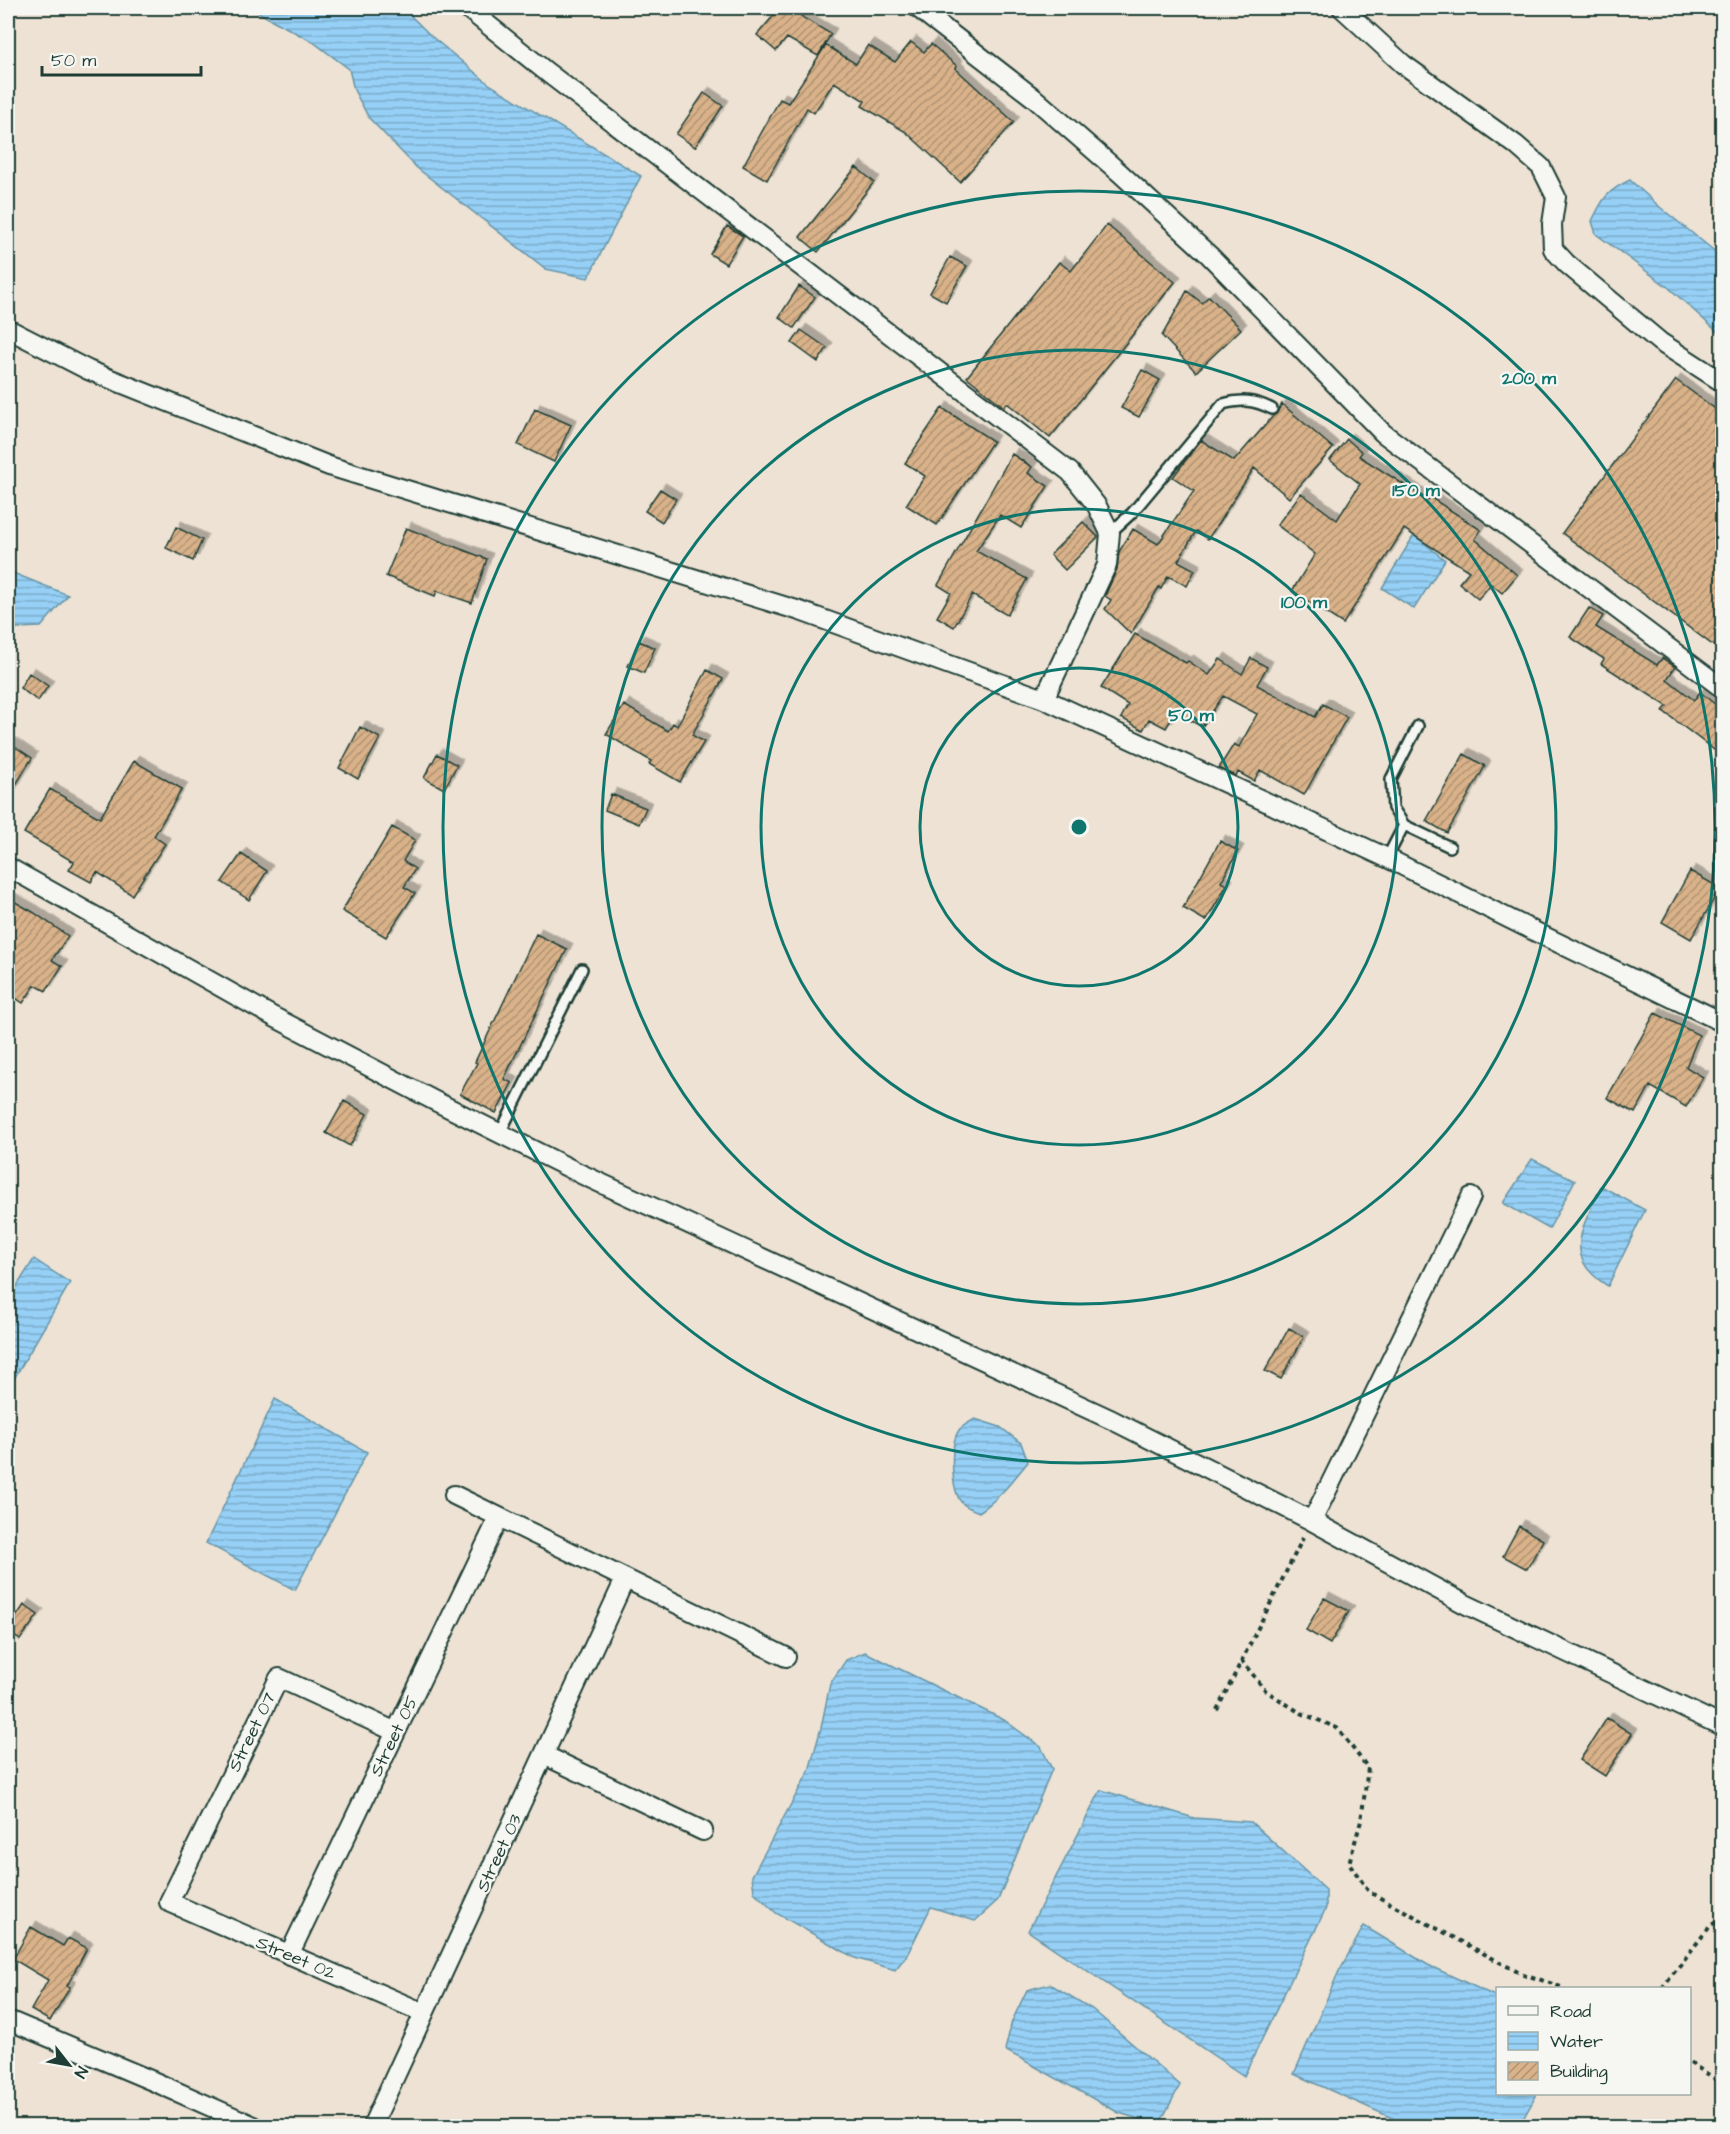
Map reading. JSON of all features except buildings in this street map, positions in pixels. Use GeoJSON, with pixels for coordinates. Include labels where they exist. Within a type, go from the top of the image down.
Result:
{"type":"FeatureCollection","features":[{"type":"Feature","properties":{"kind":"street"},"geometry":{"type":"LineString","coordinates":[[467,8],[548,73],[1070,472],[1097,506],[1110,533],[1107,566],[1044,699]]}},
{"type":"Feature","properties":{"kind":"street"},"geometry":{"type":"LineString","coordinates":[[918,8],[1034,98],[1120,173],[1209,255],[1383,433],[1722,688]]}},
{"type":"Feature","properties":{"kind":"street"},"geometry":{"type":"LineString","coordinates":[[1342,8],[1403,64],[1516,145],[1541,167],[1556,197],[1552,224],[1554,249],[1567,264],[1660,342],[1722,382]]}},
{"type":"Feature","properties":{"kind":"street"},"geometry":{"type":"LineString","coordinates":[[8,329],[88,370],[329,466],[800,611],[1044,699],[1387,858],[1722,1022]]}},
{"type":"Feature","properties":{"kind":"street"},"geometry":{"type":"LineString","coordinates":[[8,867],[274,1017],[433,1101],[581,1174],[1112,1420],[1312,1521],[1465,1604],[1722,1726]]}},
{"type":"Feature","properties":{"kind":"street"},"geometry":{"type":"LineString","coordinates":[[1312,1521],[1472,1197]]}},
{"type":"Feature","properties":{"kind":"street"},"geometry":{"type":"LineString","coordinates":[[454,1495],[786,1657]]}},
{"type":"Feature","properties":{"kind":"street","name":"Street 05"},"geometry":{"type":"LineString","coordinates":[[289,1955],[499,1517]]}},
{"type":"Feature","properties":{"kind":"street","name":"Street 03"},"geometry":{"type":"LineString","coordinates":[[372,2127],[625,1579]]}},
{"type":"Feature","properties":{"kind":"street","name":"Street 07"},"geometry":{"type":"LineString","coordinates":[[169,1902],[279,1678],[396,1732]]}},
{"type":"Feature","properties":{"kind":"street"},"geometry":{"type":"LineString","coordinates":[[544,1755],[703,1831]]}},
{"type":"Feature","properties":{"kind":"street","name":"Street 02"},"geometry":{"type":"LineString","coordinates":[[169,1902],[424,2013]]}},
{"type":"Feature","properties":{"kind":"street"},"geometry":{"type":"LineString","coordinates":[[8,2020],[254,2127]]}},
{"type":"Feature","properties":{"kind":"lane"},"geometry":{"type":"LineString","coordinates":[[1110,533],[1132,513],[1222,404],[1239,400],[1257,402],[1272,409]]}},
{"type":"Feature","properties":{"kind":"lane"},"geometry":{"type":"LineString","coordinates":[[1418,726],[1390,779],[1393,808],[1404,825],[1450,847]]}},
{"type":"Feature","properties":{"kind":"lane"},"geometry":{"type":"LineString","coordinates":[[1387,858],[1404,825]]}},
{"type":"Feature","properties":{"kind":"lane"},"geometry":{"type":"LineString","coordinates":[[500,1133],[582,969]]}},
{"type":"Feature","properties":{"kind":"path"},"geometry":{"type":"LineString","coordinates":[[1217,1710],[1312,1521]]}},
{"type":"Feature","properties":{"kind":"path"},"geometry":{"type":"LineString","coordinates":[[1241,1660],[1266,1691],[1299,1712],[1337,1728],[1368,1768],[1360,1821],[1350,1863],[1369,1892],[1518,1972],[1559,1987]]}},
{"type":"Feature","properties":{"kind":"path"},"geometry":{"type":"LineString","coordinates":[[1664,1987],[1711,1925],[1722,1919]]}},
{"type":"Feature","properties":{"kind":"path"},"geometry":{"type":"LineString","coordinates":[[1691,2064],[1722,2083]]}},
{"type":"Feature","properties":{"kind":"water"},"geometry":{"type":"Polygon","coordinates":[[[250,8],[403,8],[431,36],[489,84],[641,176],[588,278],[546,269],[417,168],[369,118],[354,90],[349,69],[313,42],[250,8]]]}},
{"type":"Feature","properties":{"kind":"water"},"geometry":{"type":"Polygon","coordinates":[[[1630,180],[1722,257],[1722,336],[1669,288],[1596,234],[1592,221],[1603,201],[1616,188],[1630,180]]]}},
{"type":"Feature","properties":{"kind":"water"},"geometry":{"type":"Polygon","coordinates":[[[1414,535],[1445,560],[1414,609],[1382,588],[1414,535]]]}},
{"type":"Feature","properties":{"kind":"water"},"geometry":{"type":"Polygon","coordinates":[[[8,571],[68,595],[41,627],[17,628],[8,639],[8,571]]]}},
{"type":"Feature","properties":{"kind":"water"},"geometry":{"type":"Polygon","coordinates":[[[1532,1159],[1575,1180],[1549,1229],[1503,1203],[1532,1159]]]}},
{"type":"Feature","properties":{"kind":"water"},"geometry":{"type":"Polygon","coordinates":[[[1601,1186],[1645,1210],[1608,1286],[1593,1275],[1584,1264],[1580,1252],[1583,1228],[1601,1186]]]}},
{"type":"Feature","properties":{"kind":"water"},"geometry":{"type":"Polygon","coordinates":[[[34,1259],[70,1283],[8,1389],[8,1300],[34,1259]]]}},
{"type":"Feature","properties":{"kind":"water"},"geometry":{"type":"Polygon","coordinates":[[[275,1399],[367,1452],[295,1590],[206,1543],[275,1399]]]}},
{"type":"Feature","properties":{"kind":"water"},"geometry":{"type":"Polygon","coordinates":[[[975,1419],[1000,1427],[1021,1443],[1028,1462],[999,1495],[979,1512],[962,1503],[958,1497],[953,1467],[956,1437],[960,1429],[975,1419]]]}},
{"type":"Feature","properties":{"kind":"water"},"geometry":{"type":"Polygon","coordinates":[[[865,1652],[1004,1720],[1041,1747],[1052,1769],[998,1900],[975,1921],[931,1907],[907,1955],[895,1970],[855,1958],[776,1913],[754,1892],[752,1876],[809,1771],[830,1684],[846,1660],[865,1652]]]}},
{"type":"Feature","properties":{"kind":"water"},"geometry":{"type":"Polygon","coordinates":[[[1101,1790],[1194,1818],[1251,1822],[1326,1890],[1326,1908],[1244,2076],[1028,1931],[1101,1790]]]}},
{"type":"Feature","properties":{"kind":"water"},"geometry":{"type":"Polygon","coordinates":[[[1364,1926],[1428,1965],[1496,1997],[1496,2095],[1536,2095],[1519,2126],[1410,2126],[1294,2074],[1339,1971],[1364,1926]]]}},
{"type":"Feature","properties":{"kind":"water"},"geometry":{"type":"Polygon","coordinates":[[[1050,1984],[1092,2009],[1180,2085],[1159,2125],[1119,2113],[1005,2050],[1012,2021],[1027,1990],[1050,1984]]]}}]}
